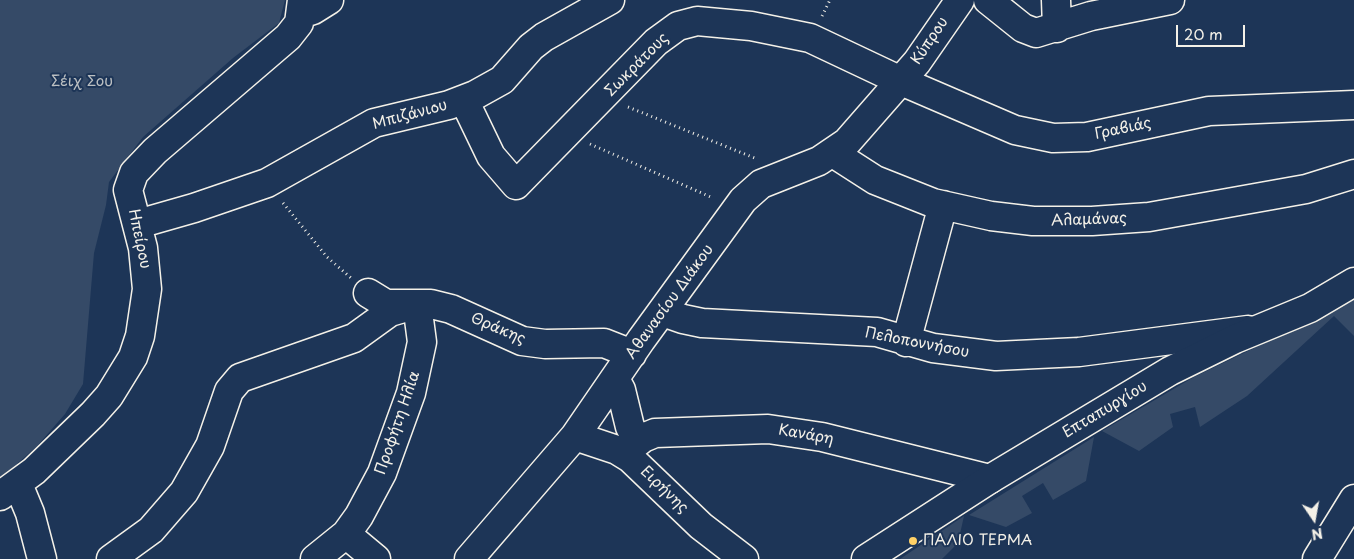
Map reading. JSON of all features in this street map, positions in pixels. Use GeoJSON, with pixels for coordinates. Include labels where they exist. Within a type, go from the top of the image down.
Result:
{"type":"FeatureCollection","features":[{"type":"Feature","properties":{"kind":"street"},"geometry":{"type":"LineString","coordinates":[[301,7],[313,10],[329,0]]}},
{"type":"Feature","properties":{"kind":"street","name":"Μπιζάνιου"},"geometry":{"type":"LineString","coordinates":[[138,224],[267,183],[368,126],[393,117],[464,100],[502,80],[528,50],[544,37],[610,0]]}},
{"type":"Feature","properties":{"kind":"street","name":"Κύπρου"},"geometry":{"type":"LineString","coordinates":[[901,81],[960,0]]}},
{"type":"Feature","properties":{"kind":"street"},"geometry":{"type":"LineString","coordinates":[[988,0],[1027,30],[1040,33],[1091,16],[1170,0]]}},
{"type":"Feature","properties":{"kind":"street"},"geometry":{"type":"LineString","coordinates":[[1056,0],[1057,28]]}},
{"type":"Feature","properties":{"kind":"street","name":"Ηπείρου"},"geometry":{"type":"LineString","coordinates":[[9,490],[55,452],[94,414],[109,396],[133,358],[140,336],[147,290],[146,268],[138,224],[128,190],[134,173],[154,151],[288,37],[299,23],[301,7]]}},
{"type":"Feature","properties":{"kind":"street","name":"Σωκράτους"},"geometry":{"type":"LineString","coordinates":[[464,100],[491,156],[516,185],[604,98],[656,42],[678,26],[697,22],[751,26],[810,38],[901,81]]}},
{"type":"Feature","properties":{"kind":"street","name":"Γραβιάς"},"geometry":{"type":"LineString","coordinates":[[901,81],[1015,130],[1053,138],[1087,137],[1209,111],[1354,104]]}},
{"type":"Feature","properties":{"kind":"street","name":"Αθανασίου Διάκου"},"geometry":{"type":"LineString","coordinates":[[469,559],[575,436],[736,208],[761,184],[833,153],[859,129],[901,81]]}},
{"type":"Feature","properties":{"kind":"street","name":"Αλαμάνας"},"geometry":{"type":"LineString","coordinates":[[833,153],[875,180],[943,205],[991,216],[1033,221],[1120,220],[1259,199],[1306,189],[1354,174]]}},
{"type":"Feature","properties":{"kind":"street"},"geometry":{"type":"LineString","coordinates":[[906,342],[943,205]]}},
{"type":"Feature","properties":{"kind":"street","name":"Επταπυργίου"},"geometry":{"type":"LineString","coordinates":[[866,559],[990,479],[1170,371],[1310,308],[1354,282]]}},
{"type":"Feature","properties":{"kind":"street","name":"Θράκης"},"geometry":{"type":"LineString","coordinates":[[368,293],[386,304],[417,304],[451,309],[522,341],[545,344],[604,343],[632,354]]}},
{"type":"Feature","properties":{"kind":"street"},"geometry":{"type":"LineString","coordinates":[[112,559],[151,530],[184,492],[210,446],[229,391],[240,378],[354,338],[390,312],[417,304]]}},
{"type":"Feature","properties":{"kind":"street","name":"Προφήτη Ηλία"},"geometry":{"type":"LineString","coordinates":[[315,559],[346,534],[359,516],[382,473],[411,393],[422,342],[417,304]]}},
{"type":"Feature","properties":{"kind":"street","name":"Πελοποννήσου"},"geometry":{"type":"LineString","coordinates":[[663,312],[702,323],[871,332],[906,342],[968,354],[1031,356],[1140,345],[1262,328]]}},
{"type":"Feature","properties":{"kind":"street"},"geometry":{"type":"LineString","coordinates":[[615,380],[621,390],[630,427],[631,447]]}},
{"type":"Feature","properties":{"kind":"street","name":"Κανάρη"},"geometry":{"type":"LineString","coordinates":[[631,447],[648,436],[665,432],[782,430],[822,437],[990,479]]}},
{"type":"Feature","properties":{"kind":"street","name":"Ειρήνης"},"geometry":{"type":"LineString","coordinates":[[575,436],[631,447],[701,526],[744,559]]}},
{"type":"Feature","properties":{"kind":"street"},"geometry":{"type":"LineString","coordinates":[[9,490],[30,513],[42,559]]}},
{"type":"Feature","properties":{"kind":"street"},"geometry":{"type":"LineString","coordinates":[[1317,559],[1354,499]]}},
{"type":"Feature","properties":{"kind":"street"},"geometry":{"type":"LineString","coordinates":[[346,534],[376,559]]}},
{"type":"Feature","properties":{"kind":"path"},"geometry":{"type":"LineString","coordinates":[[604,98],[789,172]]}},
{"type":"Feature","properties":{"kind":"path"},"geometry":{"type":"LineString","coordinates":[[567,134],[736,208]]}},
{"type":"Feature","properties":{"kind":"path"},"geometry":{"type":"LineString","coordinates":[[267,183],[327,257],[368,293]]}},
{"type":"Feature","properties":{"kind":"green space","name":"Σέιχ Σου"},"geometry":{"type":"Polygon","coordinates":[[[0,0],[285,0],[279,23],[233,58],[143,137],[109,182],[106,205],[94,253],[83,384],[65,414],[37,446],[0,479],[0,0]]]}},
{"type":"Feature","properties":{"kind":"green space"},"geometry":{"type":"Polygon","coordinates":[[[1354,300],[1354,336],[1334,316],[1247,396],[1200,427],[1195,407],[1170,414],[1173,427],[1139,451],[1102,431],[1194,377],[1354,300]]]}},
{"type":"Feature","properties":{"kind":"green space"},"geometry":{"type":"Polygon","coordinates":[[[1094,437],[1086,481],[1053,500],[1043,483],[1022,496],[1032,513],[1006,527],[969,515],[1094,437]]]}},
{"type":"Feature","properties":{"kind":"green space"},"geometry":{"type":"Polygon","coordinates":[[[964,516],[958,543],[942,559],[900,559],[964,516]]]}},
{"type":"Feature","properties":{"kind":"place","name":"ΠΑΛΙΟ ΤΕΡΜΑ"},"geometry":{"type":"Point","coordinates":[913,541]}}]}
